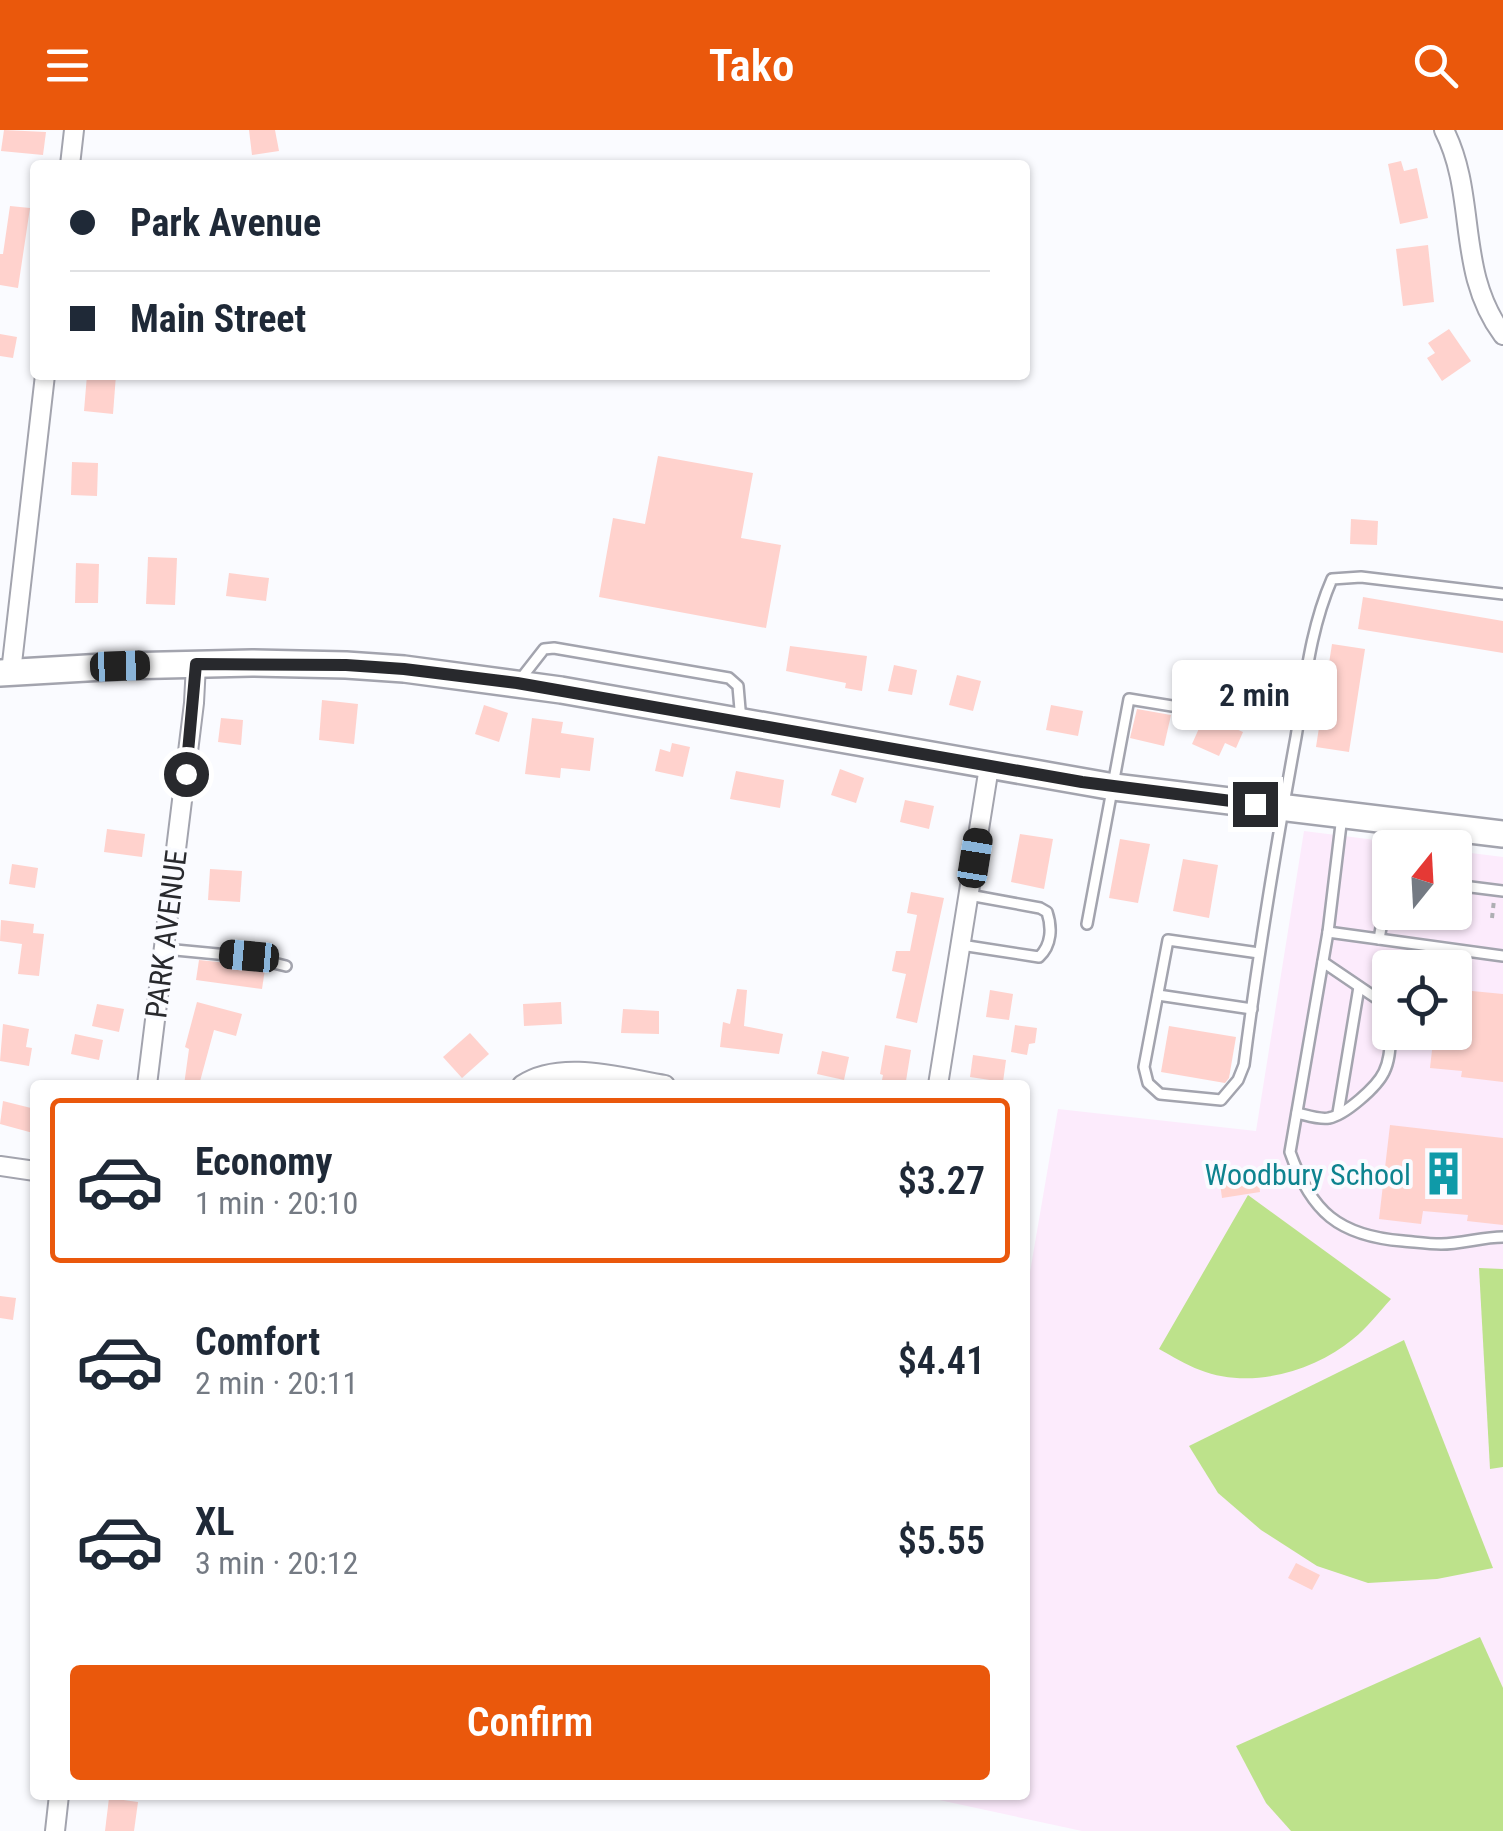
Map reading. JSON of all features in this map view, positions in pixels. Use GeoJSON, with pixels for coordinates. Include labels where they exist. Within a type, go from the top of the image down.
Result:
{"type":"FeatureCollection","features":[{"type":"Feature","properties":{"kind":"main road"},"geometry":{"type":"LineString","coordinates":[[6,672],[196,664],[404,669],[517,683],[1114,787],[1503,834]]}},
{"type":"Feature","properties":{"kind":"street"},"geometry":{"type":"LineString","coordinates":[[71,160],[74,130]]}},
{"type":"Feature","properties":{"kind":"street"},"geometry":{"type":"LineString","coordinates":[[1444,130],[1457,163],[1474,276],[1503,336]]}},
{"type":"Feature","properties":{"kind":"street"},"geometry":{"type":"LineString","coordinates":[[6,672],[45,380]]}},
{"type":"Feature","properties":{"kind":"street","name":"PARK AVENUE"},"geometry":{"type":"LineString","coordinates":[[147,1080],[196,664]]}},
{"type":"Feature","properties":{"kind":"street"},"geometry":{"type":"LineString","coordinates":[[939,1080],[990,767]]}},
{"type":"Feature","properties":{"kind":"street"},"geometry":{"type":"LineString","coordinates":[[531,1080],[570,1072],[628,1080]]}},
{"type":"Feature","properties":{"kind":"street"},"geometry":{"type":"LineString","coordinates":[[0,1166],[30,1169]]}},
{"type":"Feature","properties":{"kind":"street"},"geometry":{"type":"LineString","coordinates":[[55,1831],[58,1800]]}},
{"type":"Feature","properties":{"kind":"lane"},"geometry":{"type":"LineString","coordinates":[[1259,953],[1168,940],[1144,1067],[1148,1083],[1160,1094],[1221,1100],[1238,1080],[1244,1065],[1282,808],[1317,617],[1332,579],[1361,577],[1503,594]]}},
{"type":"Feature","properties":{"kind":"lane"},"geometry":{"type":"LineString","coordinates":[[517,683],[544,649],[554,648],[728,678],[738,686],[741,722]]}},
{"type":"Feature","properties":{"kind":"lane"},"geometry":{"type":"LineString","coordinates":[[1088,924],[1129,699],[1172,706]]}},
{"type":"Feature","properties":{"kind":"lane"},"geometry":{"type":"LineString","coordinates":[[1342,815],[1328,932],[1290,1152],[1296,1170],[1312,1200],[1341,1225],[1361,1235],[1441,1244],[1503,1238]]}},
{"type":"Feature","properties":{"kind":"lane"},"geometry":{"type":"LineString","coordinates":[[1472,887],[1503,892]]}},
{"type":"Feature","properties":{"kind":"lane"},"geometry":{"type":"LineString","coordinates":[[961,945],[1040,956],[1046,951],[1050,935],[1047,912],[1040,908],[969,895]]}},
{"type":"Feature","properties":{"kind":"lane"},"geometry":{"type":"LineString","coordinates":[[1379,939],[1381,930]]}},
{"type":"Feature","properties":{"kind":"lane"},"geometry":{"type":"LineString","coordinates":[[1328,932],[1503,956]]}},
{"type":"Feature","properties":{"kind":"lane"},"geometry":{"type":"LineString","coordinates":[[165,949],[249,956],[286,966]]}},
{"type":"Feature","properties":{"kind":"lane"},"geometry":{"type":"LineString","coordinates":[[1323,962],[1372,995]]}},
{"type":"Feature","properties":{"kind":"lane"},"geometry":{"type":"LineString","coordinates":[[1338,1113],[1360,987]]}},
{"type":"Feature","properties":{"kind":"lane"},"geometry":{"type":"LineString","coordinates":[[1158,995],[1252,1009]]}},
{"type":"Feature","properties":{"kind":"lane"},"geometry":{"type":"LineString","coordinates":[[1296,1114],[1328,1118],[1348,1109],[1384,1074],[1390,1050]]}},
{"type":"Feature","properties":{"kind":"shaded area"},"geometry":{"type":"Polygon","coordinates":[[[1304,831],[1372,840],[1372,930],[1472,930],[1472,853],[1503,857],[1503,1831],[1082,1831],[939,1800],[1030,1800],[1030,1272],[1058,1109],[1256,1131],[1304,831]]]}},
{"type":"Feature","properties":{"kind":"green space"},"geometry":{"type":"Polygon","coordinates":[[[1248,1195],[1391,1299],[1358,1335],[1337,1351],[1300,1369],[1260,1378],[1219,1376],[1159,1349],[1248,1195]]]}},
{"type":"Feature","properties":{"kind":"green space"},"geometry":{"type":"Polygon","coordinates":[[[1479,1268],[1503,1269],[1503,1467],[1490,1469],[1479,1268]]]}},
{"type":"Feature","properties":{"kind":"green space"},"geometry":{"type":"Polygon","coordinates":[[[1404,1340],[1493,1568],[1437,1579],[1368,1583],[1317,1566],[1261,1530],[1218,1493],[1189,1446],[1404,1340]]]}},
{"type":"Feature","properties":{"kind":"green space"},"geometry":{"type":"Polygon","coordinates":[[[1480,1637],[1503,1688],[1503,1831],[1291,1831],[1266,1803],[1236,1746],[1480,1637]]]}},
{"type":"Feature","properties":{"kind":"building"},"geometry":{"type":"Polygon","coordinates":[[[4,130],[46,132],[43,155],[1,151],[4,130]]]}},
{"type":"Feature","properties":{"kind":"building"},"geometry":{"type":"Polygon","coordinates":[[[249,130],[275,130],[279,151],[252,155],[249,130]]]}},
{"type":"Feature","properties":{"kind":"building"},"geometry":{"type":"Polygon","coordinates":[[[1401,161],[1404,171],[1417,168],[1428,218],[1400,224],[1388,164],[1401,161]]]}},
{"type":"Feature","properties":{"kind":"building"},"geometry":{"type":"Polygon","coordinates":[[[10,206],[30,208],[18,288],[0,285],[0,254],[10,206]]]}},
{"type":"Feature","properties":{"kind":"building"},"geometry":{"type":"Polygon","coordinates":[[[1428,245],[1434,302],[1403,306],[1396,249],[1428,245]]]}},
{"type":"Feature","properties":{"kind":"building"},"geometry":{"type":"Polygon","coordinates":[[[1449,329],[1471,361],[1442,381],[1427,358],[1435,353],[1428,343],[1449,329]]]}},
{"type":"Feature","properties":{"kind":"building"},"geometry":{"type":"Polygon","coordinates":[[[0,334],[17,337],[13,358],[0,356],[0,334]]]}},
{"type":"Feature","properties":{"kind":"building"},"geometry":{"type":"Polygon","coordinates":[[[87,380],[116,380],[113,414],[84,411],[87,380]]]}},
{"type":"Feature","properties":{"kind":"building"},"geometry":{"type":"Polygon","coordinates":[[[658,456],[753,473],[741,538],[781,545],[766,628],[599,597],[613,518],[645,524],[658,456]]]}},
{"type":"Feature","properties":{"kind":"building"},"geometry":{"type":"Polygon","coordinates":[[[72,462],[98,463],[97,496],[71,495],[72,462]]]}},
{"type":"Feature","properties":{"kind":"building"},"geometry":{"type":"Polygon","coordinates":[[[1351,519],[1378,521],[1377,545],[1350,544],[1351,519]]]}},
{"type":"Feature","properties":{"kind":"building"},"geometry":{"type":"Polygon","coordinates":[[[148,557],[177,558],[175,605],[146,604],[148,557]]]}},
{"type":"Feature","properties":{"kind":"building"},"geometry":{"type":"Polygon","coordinates":[[[76,563],[99,564],[98,603],[75,603],[76,563]]]}},
{"type":"Feature","properties":{"kind":"building"},"geometry":{"type":"Polygon","coordinates":[[[229,573],[269,578],[266,601],[226,596],[229,573]]]}},
{"type":"Feature","properties":{"kind":"building"},"geometry":{"type":"Polygon","coordinates":[[[1363,597],[1503,621],[1503,653],[1358,629],[1363,597]]]}},
{"type":"Feature","properties":{"kind":"building"},"geometry":{"type":"Polygon","coordinates":[[[1332,644],[1365,649],[1349,752],[1316,747],[1332,644]]]}},
{"type":"Feature","properties":{"kind":"building"},"geometry":{"type":"Polygon","coordinates":[[[790,646],[867,656],[862,691],[845,688],[846,683],[786,671],[790,646]]]}},
{"type":"Feature","properties":{"kind":"building"},"geometry":{"type":"Polygon","coordinates":[[[894,665],[917,670],[912,695],[888,691],[894,665]]]}},
{"type":"Feature","properties":{"kind":"building"},"geometry":{"type":"Polygon","coordinates":[[[957,675],[981,681],[973,711],[949,705],[957,675]]]}},
{"type":"Feature","properties":{"kind":"building"},"geometry":{"type":"Polygon","coordinates":[[[322,700],[358,704],[354,744],[319,740],[322,700]]]}},
{"type":"Feature","properties":{"kind":"building"},"geometry":{"type":"Polygon","coordinates":[[[484,705],[508,713],[499,742],[475,734],[484,705]]]}},
{"type":"Feature","properties":{"kind":"building"},"geometry":{"type":"Polygon","coordinates":[[[1051,705],[1083,711],[1078,736],[1046,730],[1051,705]]]}},
{"type":"Feature","properties":{"kind":"building"},"geometry":{"type":"Polygon","coordinates":[[[1137,709],[1171,715],[1164,746],[1130,738],[1137,709]]]}},
{"type":"Feature","properties":{"kind":"building"},"geometry":{"type":"Polygon","coordinates":[[[1205,715],[1243,732],[1236,748],[1225,743],[1219,756],[1192,744],[1205,715]]]}},
{"type":"Feature","properties":{"kind":"building"},"geometry":{"type":"Polygon","coordinates":[[[221,718],[243,720],[241,745],[218,742],[221,718]]]}},
{"type":"Feature","properties":{"kind":"building"},"geometry":{"type":"Polygon","coordinates":[[[532,718],[563,722],[561,733],[594,738],[590,771],[561,768],[560,778],[525,774],[532,718]]]}},
{"type":"Feature","properties":{"kind":"building"},"geometry":{"type":"Polygon","coordinates":[[[672,743],[690,747],[683,777],[655,771],[660,749],[670,752],[672,743]]]}},
{"type":"Feature","properties":{"kind":"building"},"geometry":{"type":"Polygon","coordinates":[[[840,769],[864,778],[856,803],[831,795],[840,769]]]}},
{"type":"Feature","properties":{"kind":"building"},"geometry":{"type":"Polygon","coordinates":[[[736,771],[784,780],[780,808],[730,799],[736,771]]]}},
{"type":"Feature","properties":{"kind":"building"},"geometry":{"type":"Polygon","coordinates":[[[905,800],[934,806],[929,829],[900,822],[905,800]]]}},
{"type":"Feature","properties":{"kind":"building"},"geometry":{"type":"Polygon","coordinates":[[[107,829],[145,834],[142,857],[104,852],[107,829]]]}},
{"type":"Feature","properties":{"kind":"building"},"geometry":{"type":"Polygon","coordinates":[[[1020,834],[1053,839],[1044,889],[1011,882],[1020,834]]]}},
{"type":"Feature","properties":{"kind":"building"},"geometry":{"type":"Polygon","coordinates":[[[1120,839],[1150,844],[1138,903],[1109,898],[1120,839]]]}},
{"type":"Feature","properties":{"kind":"building"},"geometry":{"type":"Polygon","coordinates":[[[1183,859],[1218,865],[1209,918],[1173,911],[1183,859]]]}},
{"type":"Feature","properties":{"kind":"building"},"geometry":{"type":"Polygon","coordinates":[[[12,864],[38,868],[35,888],[9,884],[12,864]]]}},
{"type":"Feature","properties":{"kind":"building"},"geometry":{"type":"Polygon","coordinates":[[[210,869],[242,871],[240,902],[208,900],[210,869]]]}},
{"type":"Feature","properties":{"kind":"building"},"geometry":{"type":"Polygon","coordinates":[[[911,892],[944,898],[917,1023],[896,1018],[906,974],[892,971],[896,951],[910,951],[917,915],[907,913],[911,892]]]}},
{"type":"Feature","properties":{"kind":"building"},"geometry":{"type":"Polygon","coordinates":[[[1,920],[34,924],[33,933],[44,934],[39,976],[18,974],[22,944],[0,941],[1,920]]]}},
{"type":"Feature","properties":{"kind":"building"},"geometry":{"type":"Polygon","coordinates":[[[199,960],[265,969],[262,989],[196,980],[199,960]]]}},
{"type":"Feature","properties":{"kind":"building"},"geometry":{"type":"Polygon","coordinates":[[[737,989],[747,990],[744,1026],[783,1034],[779,1054],[720,1047],[723,1022],[730,1024],[737,989]]]}},
{"type":"Feature","properties":{"kind":"building"},"geometry":{"type":"Polygon","coordinates":[[[990,990],[1013,994],[1009,1020],[986,1017],[990,990]]]}},
{"type":"Feature","properties":{"kind":"building"},"geometry":{"type":"Polygon","coordinates":[[[1472,991],[1503,994],[1503,1082],[1461,1077],[1462,1071],[1430,1068],[1432,1050],[1472,1050],[1472,991]]]}},
{"type":"Feature","properties":{"kind":"building"},"geometry":{"type":"Polygon","coordinates":[[[197,1002],[242,1014],[236,1036],[214,1030],[200,1080],[185,1080],[189,1049],[185,1047],[197,1002]]]}},
{"type":"Feature","properties":{"kind":"building"},"geometry":{"type":"Polygon","coordinates":[[[561,1002],[562,1024],[524,1026],[523,1004],[561,1002]]]}},
{"type":"Feature","properties":{"kind":"building"},"geometry":{"type":"Polygon","coordinates":[[[97,1004],[124,1009],[119,1032],[92,1026],[97,1004]]]}},
{"type":"Feature","properties":{"kind":"building"},"geometry":{"type":"Polygon","coordinates":[[[623,1009],[659,1011],[659,1034],[621,1033],[623,1009]]]}},
{"type":"Feature","properties":{"kind":"building"},"geometry":{"type":"Polygon","coordinates":[[[3,1024],[29,1029],[29,1066],[0,1061],[3,1024]]]}},
{"type":"Feature","properties":{"kind":"building"},"geometry":{"type":"Polygon","coordinates":[[[1015,1025],[1037,1028],[1035,1043],[1029,1044],[1027,1055],[1011,1052],[1015,1025]]]}},
{"type":"Feature","properties":{"kind":"building"},"geometry":{"type":"Polygon","coordinates":[[[1169,1026],[1236,1037],[1225,1083],[1161,1072],[1169,1026]]]}},
{"type":"Feature","properties":{"kind":"building"},"geometry":{"type":"Polygon","coordinates":[[[470,1033],[489,1054],[462,1078],[443,1057],[470,1033]]]}},
{"type":"Feature","properties":{"kind":"building"},"geometry":{"type":"Polygon","coordinates":[[[75,1034],[103,1040],[99,1060],[71,1054],[75,1034]]]}},
{"type":"Feature","properties":{"kind":"building"},"geometry":{"type":"Polygon","coordinates":[[[885,1045],[911,1050],[906,1080],[882,1080],[885,1045]]]}},
{"type":"Feature","properties":{"kind":"building"},"geometry":{"type":"Polygon","coordinates":[[[822,1051],[849,1057],[844,1080],[817,1074],[822,1051]]]}},
{"type":"Feature","properties":{"kind":"building"},"geometry":{"type":"Polygon","coordinates":[[[973,1055],[1006,1060],[1003,1080],[970,1077],[973,1055]]]}},
{"type":"Feature","properties":{"kind":"building"},"geometry":{"type":"Polygon","coordinates":[[[3,1101],[30,1108],[30,1132],[0,1124],[3,1101]]]}},
{"type":"Feature","properties":{"kind":"building","name":"Woodbury School"},"geometry":{"type":"Polygon","coordinates":[[[1390,1125],[1503,1138],[1503,1225],[1467,1221],[1468,1215],[1423,1211],[1421,1224],[1379,1219],[1390,1125]]]}},
{"type":"Feature","properties":{"kind":"building"},"geometry":{"type":"Polygon","coordinates":[[[1258,1177],[1260,1192],[1222,1198],[1220,1183],[1258,1177]]]}},
{"type":"Feature","properties":{"kind":"building"},"geometry":{"type":"Polygon","coordinates":[[[0,1296],[16,1298],[13,1320],[0,1318],[0,1296]]]}},
{"type":"Feature","properties":{"kind":"building"},"geometry":{"type":"Polygon","coordinates":[[[1296,1563],[1320,1575],[1312,1590],[1288,1578],[1296,1563]]]}},
{"type":"Feature","properties":{"kind":"building"},"geometry":{"type":"Polygon","coordinates":[[[109,1800],[138,1802],[134,1831],[105,1831],[109,1800]]]}},
{"type":"Feature","properties":{"kind":"place","name":"Woodbury School"},"geometry":{"type":"Point","coordinates":[1444,1174]}},
{"type":"Feature","properties":{"kind":"route"},"geometry":{"type":"LineString","coordinates":[[186,774],[196,664],[302,663],[404,669],[517,683],[1082,782],[1255,804]]}}]}
